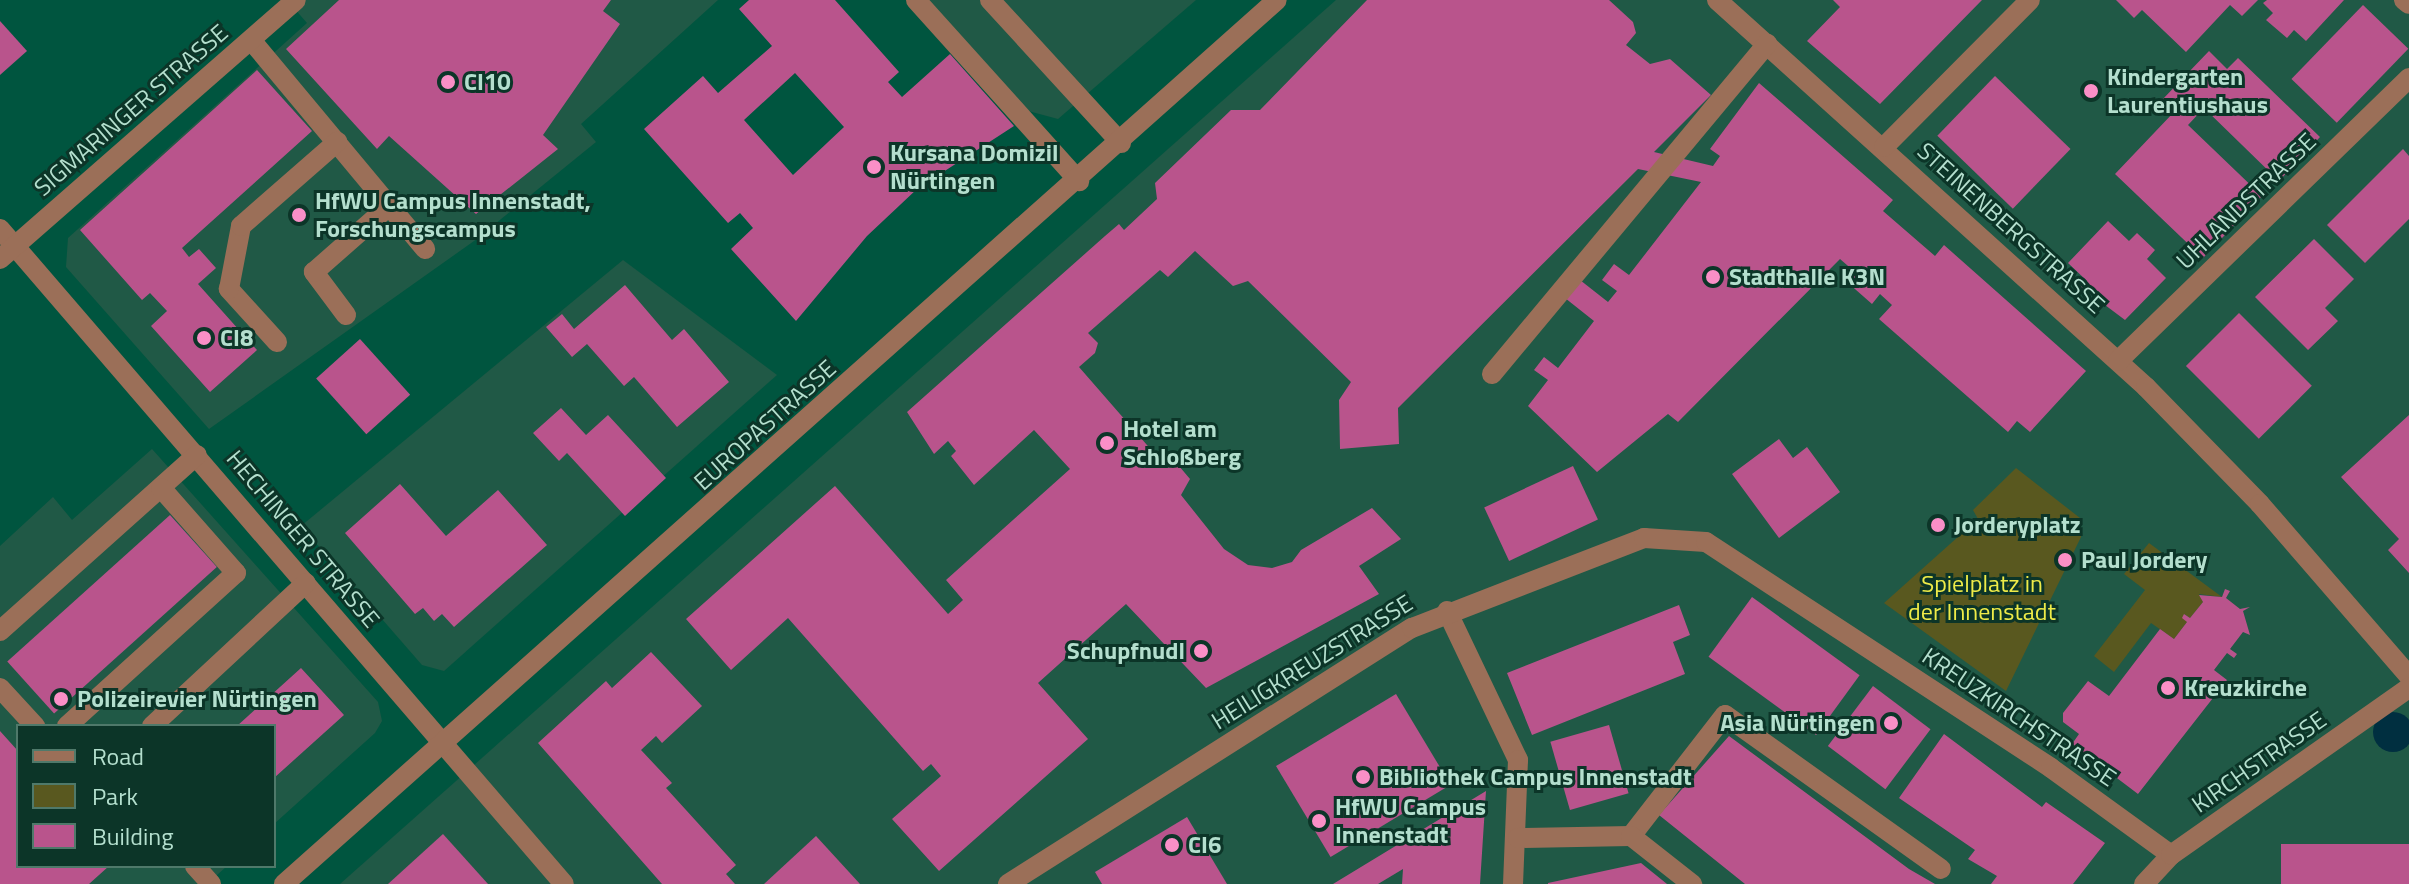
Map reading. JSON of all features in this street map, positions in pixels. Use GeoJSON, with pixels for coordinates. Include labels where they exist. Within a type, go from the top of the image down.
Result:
{"type":"FeatureCollection","features":[{"type":"Feature","properties":{"kind":"street","name":"SIGMARINGER STRASSE"},"geometry":{"type":"LineString","coordinates":[[8,253],[296,0]]}},
{"type":"Feature","properties":{"kind":"street"},"geometry":{"type":"LineString","coordinates":[[916,0],[1079,181]]}},
{"type":"Feature","properties":{"kind":"street"},"geometry":{"type":"LineString","coordinates":[[990,0],[1121,143]]}},
{"type":"Feature","properties":{"kind":"street","name":"EUROPASTRASSE"},"geometry":{"type":"LineString","coordinates":[[284,884],[1079,181],[1277,0]]}},
{"type":"Feature","properties":{"kind":"street","name":"STEINENBERGSTRASSE"},"geometry":{"type":"LineString","coordinates":[[1717,0],[1884,147],[2118,361],[2260,504],[2409,676]]}},
{"type":"Feature","properties":{"kind":"street"},"geometry":{"type":"LineString","coordinates":[[1884,147],[2030,0]]}},
{"type":"Feature","properties":{"kind":"street"},"geometry":{"type":"LineString","coordinates":[[2404,0],[2409,4]]}},
{"type":"Feature","properties":{"kind":"street"},"geometry":{"type":"LineString","coordinates":[[251,40],[425,249]]}},
{"type":"Feature","properties":{"kind":"street"},"geometry":{"type":"LineString","coordinates":[[1492,374],[1767,44]]}},
{"type":"Feature","properties":{"kind":"street","name":"UHLANDSTRASSE"},"geometry":{"type":"LineString","coordinates":[[2118,361],[2409,78]]}},
{"type":"Feature","properties":{"kind":"street"},"geometry":{"type":"LineString","coordinates":[[277,342],[229,289],[241,226],[337,142]]}},
{"type":"Feature","properties":{"kind":"street"},"geometry":{"type":"LineString","coordinates":[[346,315],[314,272],[388,207]]}},
{"type":"Feature","properties":{"kind":"street","name":"HECHINGER STRASSE"},"geometry":{"type":"LineString","coordinates":[[0,229],[8,253],[197,455],[564,884]]}},
{"type":"Feature","properties":{"kind":"street"},"geometry":{"type":"LineString","coordinates":[[0,631],[197,455]]}},
{"type":"Feature","properties":{"kind":"street"},"geometry":{"type":"LineString","coordinates":[[69,724],[236,573],[161,488]]}},
{"type":"Feature","properties":{"kind":"street","name":"HEILIGKREUZSTRASSE"},"geometry":{"type":"LineString","coordinates":[[1008,884],[1412,628],[1447,611],[1644,538],[1706,542],[1755,573]]}},
{"type":"Feature","properties":{"kind":"street","name":"KREUZKIRCHSTRASSE"},"geometry":{"type":"LineString","coordinates":[[1755,573],[2051,768],[2171,855]]}},
{"type":"Feature","properties":{"kind":"street"},"geometry":{"type":"LineString","coordinates":[[154,724],[306,583]]}},
{"type":"Feature","properties":{"kind":"street"},"geometry":{"type":"LineString","coordinates":[[1447,611],[1518,760],[1518,838],[1513,884]]}},
{"type":"Feature","properties":{"kind":"street"},"geometry":{"type":"LineString","coordinates":[[0,688],[33,724]]}},
{"type":"Feature","properties":{"kind":"street","name":"KIRCHSTRASSE"},"geometry":{"type":"LineString","coordinates":[[2144,884],[2171,855],[2409,688]]}},
{"type":"Feature","properties":{"kind":"street"},"geometry":{"type":"LineString","coordinates":[[1631,836],[1725,715],[1941,869]]}},
{"type":"Feature","properties":{"kind":"street"},"geometry":{"type":"LineString","coordinates":[[1518,838],[1631,836],[1692,884]]}},
{"type":"Feature","properties":{"kind":"street"},"geometry":{"type":"LineString","coordinates":[[197,868],[211,884]]}},
{"type":"Feature","properties":{"kind":"shaded area","name":"HfWU Campus Innenstadt, Forschungscampus"},"geometry":{"type":"Polygon","coordinates":[[[287,0],[718,0],[581,124],[596,142],[474,241],[209,429],[66,267],[68,238],[307,23],[287,0]]]}},
{"type":"Feature","properties":{"kind":"shaded area"},"geometry":{"type":"Polygon","coordinates":[[[923,0],[1196,0],[1058,119],[1021,109],[923,0]]]}},
{"type":"Feature","properties":{"kind":"shaded area"},"geometry":{"type":"Polygon","coordinates":[[[1336,0],[2409,0],[2409,884],[340,884],[1336,0]]]}},
{"type":"Feature","properties":{"kind":"shaded area"},"geometry":{"type":"Polygon","coordinates":[[[623,260],[777,375],[444,671],[422,665],[301,526],[623,260]]]}},
{"type":"Feature","properties":{"kind":"shaded area"},"geometry":{"type":"Polygon","coordinates":[[[152,449],[378,702],[382,721],[375,733],[276,822],[276,724],[16,724],[16,868],[225,868],[207,884],[0,884],[0,546],[53,497],[72,520],[152,449]]]}},
{"type":"Feature","properties":{"kind":"green space","name":"Spielplatz in der Innenstadt"},"geometry":{"type":"Polygon","coordinates":[[[2016,468],[2080,518],[2081,537],[2006,691],[1884,603],[1978,519],[1973,510],[2016,468]]]}},
{"type":"Feature","properties":{"kind":"green space"},"geometry":{"type":"Polygon","coordinates":[[[2149,543],[2222,597],[2199,594],[2203,602],[2190,618],[2184,614],[2187,622],[2174,639],[2151,623],[2114,672],[2094,656],[2145,590],[2124,574],[2149,543]]]}},
{"type":"Feature","properties":{"kind":"water"},"geometry":{"type":"Polygon","coordinates":[[[2393,712],[2410,722],[2410,742],[2407,746],[2393,752],[2379,746],[2373,732],[2379,718],[2393,712]]]}},
{"type":"Feature","properties":{"kind":"building","name":"CI10"},"geometry":{"type":"Polygon","coordinates":[[[339,0],[611,0],[603,11],[620,24],[543,135],[558,149],[476,214],[389,136],[377,149],[286,49],[339,0]]]}},
{"type":"Feature","properties":{"kind":"building","name":"Kursana Domizil Nürtingen"},"geometry":{"type":"Polygon","coordinates":[[[749,0],[835,0],[899,72],[888,82],[902,97],[950,54],[1014,126],[917,189],[867,236],[796,321],[731,249],[753,228],[740,213],[728,223],[644,129],[703,76],[718,93],[772,46],[739,9],[749,0]],[[795,73],[744,120],[793,175],[844,127],[795,73]]]}},
{"type":"Feature","properties":{"kind":"building"},"geometry":{"type":"Polygon","coordinates":[[[1367,0],[1609,0],[1633,22],[1636,33],[1626,45],[1650,64],[1670,59],[1711,95],[1654,152],[1713,166],[1720,156],[1710,149],[1759,83],[1893,200],[1883,211],[1935,256],[1944,245],[2086,371],[2030,432],[2017,421],[2008,432],[1879,319],[1892,305],[1880,294],[1872,304],[1847,282],[1855,272],[1840,259],[1678,422],[1668,414],[1597,472],[1528,406],[1548,380],[1534,370],[1544,357],[1558,368],[1594,321],[1565,298],[1580,280],[1608,302],[1617,291],[1602,280],[1614,264],[1629,275],[1701,182],[1638,169],[1398,408],[1399,444],[1340,449],[1339,400],[1351,382],[1248,281],[1233,286],[1195,251],[1168,277],[1160,270],[1088,333],[1098,343],[1095,353],[1079,367],[1167,468],[1179,466],[1190,479],[1181,495],[1224,549],[1248,565],[1272,568],[1292,562],[1301,550],[1372,508],[1401,539],[1359,566],[1379,594],[1206,688],[1126,604],[1038,683],[1088,739],[939,871],[892,819],[941,776],[931,764],[923,771],[788,618],[731,670],[686,619],[835,486],[948,614],[963,600],[946,580],[1070,469],[1034,430],[974,485],[951,456],[956,451],[948,441],[934,454],[907,412],[1119,224],[1124,230],[1157,199],[1155,183],[1231,110],[1260,110],[1367,0]]]}},
{"type":"Feature","properties":{"kind":"building"},"geometry":{"type":"Polygon","coordinates":[[[1833,0],[1982,0],[1880,104],[1807,41],[1840,7],[1833,0]]]}},
{"type":"Feature","properties":{"kind":"building"},"geometry":{"type":"Polygon","coordinates":[[[2116,0],[2258,0],[2242,16],[2230,5],[2186,52],[2142,10],[2134,18],[2116,0]]]}},
{"type":"Feature","properties":{"kind":"building"},"geometry":{"type":"Polygon","coordinates":[[[2267,0],[2344,0],[2306,41],[2294,30],[2287,38],[2266,20],[2273,13],[2263,3],[2267,0]]]}},
{"type":"Feature","properties":{"kind":"building"},"geometry":{"type":"Polygon","coordinates":[[[2363,5],[2408,49],[2337,123],[2291,79],[2363,5]]]}},
{"type":"Feature","properties":{"kind":"building"},"geometry":{"type":"Polygon","coordinates":[[[0,21],[27,51],[0,75],[0,21]]]}},
{"type":"Feature","properties":{"kind":"building"},"geometry":{"type":"Polygon","coordinates":[[[2209,51],[2227,69],[2238,58],[2320,137],[2279,181],[2204,108],[2188,125],[2262,196],[2203,258],[2115,174],[2174,112],[2162,100],[2209,51]]]}},
{"type":"Feature","properties":{"kind":"building"},"geometry":{"type":"Polygon","coordinates":[[[257,70],[312,131],[182,248],[189,257],[199,249],[216,268],[198,284],[257,350],[210,392],[151,326],[167,311],[150,293],[142,300],[80,230],[257,70]]]}},
{"type":"Feature","properties":{"kind":"building"},"geometry":{"type":"Polygon","coordinates":[[[1995,76],[2071,149],[2013,209],[1937,136],[1995,76]]]}},
{"type":"Feature","properties":{"kind":"building"},"geometry":{"type":"Polygon","coordinates":[[[2403,149],[2409,156],[2409,219],[2365,263],[2327,225],[2403,149]]]}},
{"type":"Feature","properties":{"kind":"building"},"geometry":{"type":"Polygon","coordinates":[[[2108,221],[2129,241],[2137,233],[2155,250],[2147,259],[2166,278],[2125,320],[2081,287],[2087,281],[2068,263],[2108,221]]]}},
{"type":"Feature","properties":{"kind":"building"},"geometry":{"type":"Polygon","coordinates":[[[2314,239],[2354,279],[2325,308],[2338,321],[2308,350],[2255,297],[2314,239]]]}},
{"type":"Feature","properties":{"kind":"building"},"geometry":{"type":"Polygon","coordinates":[[[625,285],[672,340],[684,329],[729,382],[677,427],[634,377],[624,386],[587,344],[572,357],[546,327],[562,314],[574,329],[625,285]]]}},
{"type":"Feature","properties":{"kind":"building"},"geometry":{"type":"Polygon","coordinates":[[[2239,313],[2312,386],[2259,439],[2186,366],[2239,313]]]}},
{"type":"Feature","properties":{"kind":"building"},"geometry":{"type":"Polygon","coordinates":[[[360,339],[410,395],[366,434],[316,378],[360,339]]]}},
{"type":"Feature","properties":{"kind":"building"},"geometry":{"type":"Polygon","coordinates":[[[561,408],[586,435],[608,415],[666,478],[625,516],[567,453],[559,461],[533,433],[561,408]]]}},
{"type":"Feature","properties":{"kind":"building"},"geometry":{"type":"Polygon","coordinates":[[[2409,415],[2409,573],[2388,550],[2399,539],[2341,477],[2409,415]]]}},
{"type":"Feature","properties":{"kind":"building"},"geometry":{"type":"Polygon","coordinates":[[[1779,439],[1793,458],[1807,447],[1840,492],[1779,538],[1732,474],[1779,439]]]}},
{"type":"Feature","properties":{"kind":"building"},"geometry":{"type":"Polygon","coordinates":[[[1573,466],[1598,519],[1509,561],[1484,507],[1573,466]]]}},
{"type":"Feature","properties":{"kind":"building"},"geometry":{"type":"Polygon","coordinates":[[[400,484],[446,536],[498,490],[547,545],[454,627],[442,614],[434,621],[423,608],[415,614],[345,533],[400,484]]]}},
{"type":"Feature","properties":{"kind":"building"},"geometry":{"type":"Polygon","coordinates":[[[170,515],[217,567],[54,714],[7,662],[170,515]]]}},
{"type":"Feature","properties":{"kind":"building","name":"Kreuzkirche"},"geometry":{"type":"Polygon","coordinates":[[[2225,589],[2230,591],[2226,598],[2240,609],[2250,607],[2243,611],[2250,635],[2243,632],[2230,649],[2237,654],[2234,658],[2227,653],[2214,670],[2227,680],[2138,794],[2072,744],[2079,734],[2063,722],[2063,713],[2088,681],[2109,696],[2160,629],[2174,639],[2187,622],[2182,618],[2184,614],[2190,618],[2203,602],[2199,595],[2222,597],[2225,589]]]}},
{"type":"Feature","properties":{"kind":"building"},"geometry":{"type":"Polygon","coordinates":[[[1752,597],[1860,675],[1816,735],[1709,657],[1752,597]]]}},
{"type":"Feature","properties":{"kind":"building"},"geometry":{"type":"Polygon","coordinates":[[[1679,605],[1690,635],[1673,642],[1685,674],[1532,735],[1507,673],[1679,605]]]}},
{"type":"Feature","properties":{"kind":"building"},"geometry":{"type":"Polygon","coordinates":[[[651,652],[702,706],[662,743],[656,736],[641,750],[672,783],[666,788],[736,865],[726,874],[735,884],[662,884],[538,743],[606,681],[612,688],[651,652]]]}},
{"type":"Feature","properties":{"kind":"building"},"geometry":{"type":"Polygon","coordinates":[[[301,668],[344,715],[276,776],[276,724],[239,724],[301,668]]]}},
{"type":"Feature","properties":{"kind":"building"},"geometry":{"type":"Polygon","coordinates":[[[1873,686],[1931,729],[1885,789],[1828,746],[1873,686]]]}},
{"type":"Feature","properties":{"kind":"building"},"geometry":{"type":"Polygon","coordinates":[[[1396,694],[1451,785],[1331,857],[1276,766],[1396,694]]]}},
{"type":"Feature","properties":{"kind":"building"},"geometry":{"type":"Polygon","coordinates":[[[1609,725],[1629,793],[1570,810],[1550,742],[1609,725]]]}},
{"type":"Feature","properties":{"kind":"building"},"geometry":{"type":"Polygon","coordinates":[[[0,731],[16,749],[16,868],[107,868],[89,884],[0,884],[0,731]]]}},
{"type":"Feature","properties":{"kind":"building"},"geometry":{"type":"Polygon","coordinates":[[[1944,734],[2042,807],[2046,802],[2105,843],[2073,884],[1991,884],[1997,876],[1968,859],[1975,850],[1899,798],[1944,734]]]}},
{"type":"Feature","properties":{"kind":"building"},"geometry":{"type":"Polygon","coordinates":[[[1729,736],[1909,869],[1935,884],[1745,884],[1659,815],[1729,736]]]}},
{"type":"Feature","properties":{"kind":"building"},"geometry":{"type":"Polygon","coordinates":[[[1486,791],[1480,884],[1402,884],[1403,869],[1378,884],[1333,884],[1486,791]]]}},
{"type":"Feature","properties":{"kind":"building","name":"CI6"},"geometry":{"type":"Polygon","coordinates":[[[1187,817],[1227,884],[1102,884],[1095,872],[1187,817]]]}},
{"type":"Feature","properties":{"kind":"building"},"geometry":{"type":"Polygon","coordinates":[[[443,834],[488,884],[388,884],[443,834]]]}},
{"type":"Feature","properties":{"kind":"building"},"geometry":{"type":"Polygon","coordinates":[[[816,836],[860,884],[764,884],[816,836]]]}},
{"type":"Feature","properties":{"kind":"building"},"geometry":{"type":"Polygon","coordinates":[[[2281,844],[2409,844],[2409,884],[2281,884],[2281,844]]]}},
{"type":"Feature","properties":{"kind":"building"},"geometry":{"type":"Polygon","coordinates":[[[1641,863],[1667,884],[1548,884],[1548,883],[1641,863]]]}},
{"type":"Feature","properties":{"kind":"place","name":"CI10"},"geometry":{"type":"Point","coordinates":[448,82]}},
{"type":"Feature","properties":{"kind":"place","name":"Kindergarten Laurentiushaus"},"geometry":{"type":"Point","coordinates":[2091,91]}},
{"type":"Feature","properties":{"kind":"place","name":"Kursana Domizil Nürtingen"},"geometry":{"type":"Point","coordinates":[874,167]}},
{"type":"Feature","properties":{"kind":"place","name":"HfWU Campus Innenstadt, Forschungscampus"},"geometry":{"type":"Point","coordinates":[299,215]}},
{"type":"Feature","properties":{"kind":"place","name":"Stadthalle K3N"},"geometry":{"type":"Point","coordinates":[1713,277]}},
{"type":"Feature","properties":{"kind":"place","name":"CI8"},"geometry":{"type":"Point","coordinates":[204,338]}},
{"type":"Feature","properties":{"kind":"place","name":"Hotel am Schloßberg"},"geometry":{"type":"Point","coordinates":[1107,443]}},
{"type":"Feature","properties":{"kind":"place","name":"Jorderyplatz"},"geometry":{"type":"Point","coordinates":[1938,525]}},
{"type":"Feature","properties":{"kind":"place","name":"Paul Jordery"},"geometry":{"type":"Point","coordinates":[2065,560]}},
{"type":"Feature","properties":{"kind":"place","name":"Schupfnudl"},"geometry":{"type":"Point","coordinates":[1201,651]}},
{"type":"Feature","properties":{"kind":"place","name":"Kreuzkirche"},"geometry":{"type":"Point","coordinates":[2168,688]}},
{"type":"Feature","properties":{"kind":"place","name":"Polizeirevier Nürtingen"},"geometry":{"type":"Point","coordinates":[61,699]}},
{"type":"Feature","properties":{"kind":"place","name":"Asia Nürtingen"},"geometry":{"type":"Point","coordinates":[1891,723]}},
{"type":"Feature","properties":{"kind":"place","name":"Bibliothek Campus Innenstadt"},"geometry":{"type":"Point","coordinates":[1363,777]}},
{"type":"Feature","properties":{"kind":"place","name":"HfWU Campus Innenstadt"},"geometry":{"type":"Point","coordinates":[1319,821]}},
{"type":"Feature","properties":{"kind":"place","name":"CI6"},"geometry":{"type":"Point","coordinates":[1172,845]}}]}
